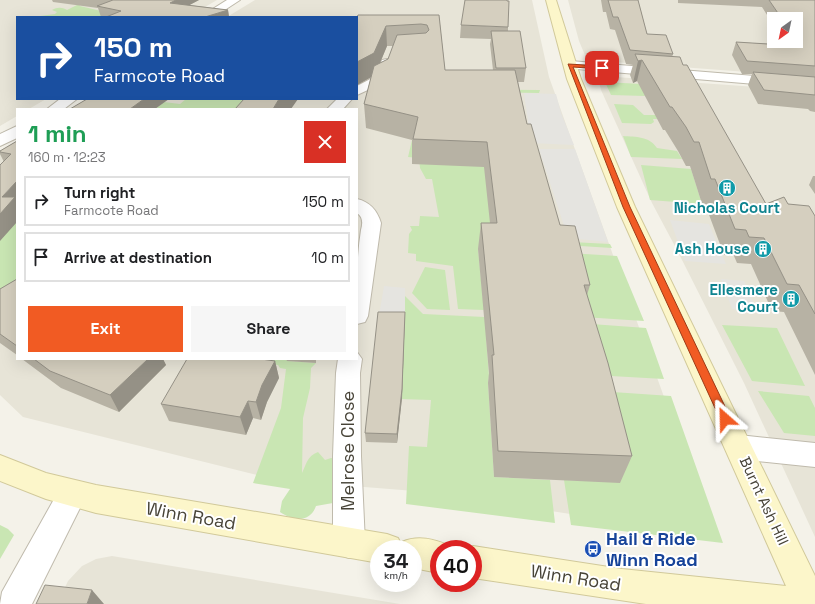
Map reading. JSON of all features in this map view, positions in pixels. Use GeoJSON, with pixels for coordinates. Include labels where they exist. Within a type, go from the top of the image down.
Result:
{"type":"FeatureCollection","features":[{"type":"Feature","properties":{"kind":"street"},"geometry":{"type":"LineString","coordinates":[[208,16],[234,0]]}},
{"type":"Feature","properties":{"kind":"street","name":"Burnt Ash Hill"},"geometry":{"type":"LineString","coordinates":[[551,0],[570,66],[626,207],[811,604]]}},
{"type":"Feature","properties":{"kind":"street"},"geometry":{"type":"LineString","coordinates":[[358,90],[382,78],[391,51]]}},
{"type":"Feature","properties":{"kind":"street"},"geometry":{"type":"LineString","coordinates":[[570,66],[815,85]]}},
{"type":"Feature","properties":{"kind":"street"},"geometry":{"type":"LineString","coordinates":[[56,108],[68,100]]}},
{"type":"Feature","properties":{"kind":"street"},"geometry":{"type":"LineString","coordinates":[[335,108],[344,100]]}},
{"type":"Feature","properties":{"kind":"street"},"geometry":{"type":"LineString","coordinates":[[0,141],[16,132]]}},
{"type":"Feature","properties":{"kind":"street"},"geometry":{"type":"LineString","coordinates":[[358,205],[369,214],[372,223],[358,310]]}},
{"type":"Feature","properties":{"kind":"street","name":"Melrose Close"},"geometry":{"type":"LineString","coordinates":[[349,543],[347,456],[348,373],[350,360]]}},
{"type":"Feature","properties":{"kind":"street"},"geometry":{"type":"LineString","coordinates":[[739,447],[815,455]]}},
{"type":"Feature","properties":{"kind":"street","name":"Winn Road"},"geometry":{"type":"LineString","coordinates":[[0,467],[25,478],[72,494],[173,514],[370,546]]}},
{"type":"Feature","properties":{"kind":"street"},"geometry":{"type":"LineString","coordinates":[[14,604],[72,494]]}},
{"type":"Feature","properties":{"kind":"street","name":"Winn Road"},"geometry":{"type":"LineString","coordinates":[[482,563],[622,585],[799,604]]}},
{"type":"Feature","properties":{"kind":"shaded area"},"geometry":{"type":"Polygon","coordinates":[[[0,0],[217,0],[190,16],[16,16],[16,100],[44,100],[31,108],[16,108],[16,117],[0,126],[0,0]]]}},
{"type":"Feature","properties":{"kind":"shaded area"},"geometry":{"type":"Polygon","coordinates":[[[255,0],[532,0],[549,77],[714,536],[427,492],[277,480],[23,417],[0,395],[0,151],[16,144],[16,360],[358,360],[358,108],[81,108],[93,100],[358,100],[358,16],[229,16],[255,0]]]}},
{"type":"Feature","properties":{"kind":"shaded area"},"geometry":{"type":"Polygon","coordinates":[[[568,0],[815,0],[815,77],[587,60],[579,41],[568,0]]]}},
{"type":"Feature","properties":{"kind":"shaded area"},"geometry":{"type":"Polygon","coordinates":[[[601,76],[815,91],[815,537],[744,383],[652,203],[601,90],[598,78],[601,76]]]}},
{"type":"Feature","properties":{"kind":"shaded area"},"geometry":{"type":"Polygon","coordinates":[[[524,93],[556,94],[561,113],[574,145],[531,143],[524,93]]]}},
{"type":"Feature","properties":{"kind":"shaded area"},"geometry":{"type":"Polygon","coordinates":[[[539,149],[575,149],[608,242],[568,238],[539,149]]]}},
{"type":"Feature","properties":{"kind":"shaded area"},"geometry":{"type":"Polygon","coordinates":[[[670,220],[709,224],[726,264],[685,261],[670,220]]]}},
{"type":"Feature","properties":{"kind":"shaded area"},"geometry":{"type":"Polygon","coordinates":[[[721,279],[744,281],[757,311],[732,309],[721,279]]]}},
{"type":"Feature","properties":{"kind":"shaded area"},"geometry":{"type":"Polygon","coordinates":[[[384,286],[405,288],[405,322],[378,321],[384,286]]]}},
{"type":"Feature","properties":{"kind":"shaded area"},"geometry":{"type":"Polygon","coordinates":[[[112,556],[400,604],[57,604],[68,581],[82,566],[96,559],[112,556]]]}},
{"type":"Feature","properties":{"kind":"green space"},"geometry":{"type":"Polygon","coordinates":[[[79,4],[80,6],[122,16],[40,16],[55,14],[57,12],[52,10],[58,8],[67,10],[79,4]]]}},
{"type":"Feature","properties":{"kind":"green space"},"geometry":{"type":"Polygon","coordinates":[[[605,82],[641,84],[645,96],[611,95],[605,82]]]}},
{"type":"Feature","properties":{"kind":"green space"},"geometry":{"type":"Polygon","coordinates":[[[440,89],[540,90],[539,93],[478,92],[552,241],[610,244],[612,248],[533,243],[478,249],[484,310],[458,309],[453,266],[416,261],[416,254],[408,253],[409,234],[412,230],[410,226],[419,226],[420,216],[439,217],[432,179],[426,179],[420,168],[419,158],[408,157],[412,140],[440,89]]]}},
{"type":"Feature","properties":{"kind":"green space"},"geometry":{"type":"Polygon","coordinates":[[[185,100],[251,100],[246,108],[156,108],[164,102],[180,104],[185,100]]]}},
{"type":"Feature","properties":{"kind":"green space"},"geometry":{"type":"Polygon","coordinates":[[[614,104],[633,105],[644,115],[656,115],[657,119],[653,119],[654,122],[651,124],[622,123],[614,104]]]}},
{"type":"Feature","properties":{"kind":"green space"},"geometry":{"type":"Polygon","coordinates":[[[623,136],[646,139],[657,148],[677,151],[682,159],[631,157],[623,136]]]}},
{"type":"Feature","properties":{"kind":"green space"},"geometry":{"type":"Polygon","coordinates":[[[641,165],[691,169],[702,204],[650,200],[641,165]]]}},
{"type":"Feature","properties":{"kind":"green space"},"geometry":{"type":"Polygon","coordinates":[[[16,208],[16,303],[0,313],[0,225],[16,208]]]}},
{"type":"Feature","properties":{"kind":"green space"},"geometry":{"type":"Polygon","coordinates":[[[569,253],[617,256],[644,321],[583,317],[569,253]]]}},
{"type":"Feature","properties":{"kind":"green space"},"geometry":{"type":"Polygon","coordinates":[[[425,267],[445,270],[450,310],[427,309],[412,293],[425,267]]]}},
{"type":"Feature","properties":{"kind":"green space"},"geometry":{"type":"Polygon","coordinates":[[[405,296],[423,314],[523,319],[646,328],[664,379],[593,375],[526,337],[486,337],[494,477],[550,480],[555,523],[406,504],[409,446],[427,447],[431,400],[400,399],[405,296]]]}},
{"type":"Feature","properties":{"kind":"green space"},"geometry":{"type":"Polygon","coordinates":[[[722,325],[777,328],[805,386],[752,381],[722,325]]]}},
{"type":"Feature","properties":{"kind":"green space"},"geometry":{"type":"Polygon","coordinates":[[[269,360],[288,360],[316,363],[311,368],[310,388],[303,418],[302,473],[309,458],[318,452],[325,460],[331,458],[339,459],[333,503],[316,506],[310,515],[301,519],[290,517],[280,512],[282,501],[290,489],[253,483],[281,408],[286,369],[280,368],[278,365],[267,364],[269,360]]]}},
{"type":"Feature","properties":{"kind":"green space"},"geometry":{"type":"Polygon","coordinates":[[[598,391],[671,396],[723,543],[571,525],[564,480],[620,482],[598,391]]]}},
{"type":"Feature","properties":{"kind":"green space"},"geometry":{"type":"Polygon","coordinates":[[[758,391],[809,396],[815,408],[815,436],[784,433],[758,391]]]}},
{"type":"Feature","properties":{"kind":"green space"},"geometry":{"type":"Polygon","coordinates":[[[0,525],[8,529],[14,535],[0,559],[0,525]]]}},
{"type":"Feature","properties":{"kind":"building"},"geometry":{"type":"Polygon","coordinates":[[[113,0],[176,0],[170,3],[228,10],[208,16],[108,16],[121,11],[97,6],[113,0]]]}},
{"type":"Feature","properties":{"kind":"building"},"geometry":{"type":"Polygon","coordinates":[[[465,0],[509,1],[508,27],[461,25],[465,0]]]}},
{"type":"Feature","properties":{"kind":"building"},"geometry":{"type":"Polygon","coordinates":[[[608,0],[638,0],[647,34],[666,35],[673,54],[630,50],[618,17],[613,17],[608,0]]]}},
{"type":"Feature","properties":{"kind":"building"},"geometry":{"type":"Polygon","coordinates":[[[769,0],[815,0],[815,66],[747,61],[736,42],[767,44],[767,48],[803,48],[803,12],[777,12],[769,0]]]}},
{"type":"Feature","properties":{"kind":"building"},"geometry":{"type":"Polygon","coordinates":[[[439,15],[445,70],[515,70],[527,124],[531,124],[560,225],[575,226],[590,285],[584,285],[608,363],[632,456],[498,451],[492,355],[494,355],[481,223],[497,223],[487,142],[413,139],[418,117],[364,104],[374,66],[388,59],[397,35],[426,33],[429,30],[427,25],[421,24],[386,26],[374,53],[358,61],[358,16],[439,15]]]}},
{"type":"Feature","properties":{"kind":"building"},"geometry":{"type":"Polygon","coordinates":[[[491,31],[520,31],[526,68],[496,68],[491,31]]]}},
{"type":"Feature","properties":{"kind":"building"},"geometry":{"type":"Polygon","coordinates":[[[635,54],[680,57],[683,65],[687,65],[766,204],[784,197],[788,204],[809,206],[815,216],[815,314],[799,285],[787,284],[764,238],[749,237],[746,230],[735,229],[715,179],[711,179],[699,142],[694,142],[686,127],[672,107],[670,107],[642,60],[638,61],[635,54]]]}},
{"type":"Feature","properties":{"kind":"building"},"geometry":{"type":"Polygon","coordinates":[[[753,72],[815,77],[815,95],[764,90],[753,72]]]}},
{"type":"Feature","properties":{"kind":"building"},"geometry":{"type":"Polygon","coordinates":[[[85,100],[143,100],[131,108],[72,108],[85,100]]]}},
{"type":"Feature","properties":{"kind":"building"},"geometry":{"type":"Polygon","coordinates":[[[243,100],[278,100],[274,108],[236,108],[243,100]]]}},
{"type":"Feature","properties":{"kind":"building"},"geometry":{"type":"Polygon","coordinates":[[[16,142],[16,182],[2,197],[15,197],[0,214],[0,165],[11,154],[0,151],[16,142]]]}},
{"type":"Feature","properties":{"kind":"building"},"geometry":{"type":"Polygon","coordinates":[[[16,280],[16,345],[0,334],[0,289],[16,280]]]}},
{"type":"Feature","properties":{"kind":"building"},"geometry":{"type":"Polygon","coordinates":[[[378,312],[405,312],[402,389],[397,434],[365,433],[378,312]]]}},
{"type":"Feature","properties":{"kind":"building"},"geometry":{"type":"Polygon","coordinates":[[[35,360],[147,360],[110,395],[50,371],[35,360]]]}},
{"type":"Feature","properties":{"kind":"building"},"geometry":{"type":"Polygon","coordinates":[[[186,360],[275,361],[262,385],[256,402],[248,401],[240,417],[161,404],[186,360]]]}},
{"type":"Feature","properties":{"kind":"building"},"geometry":{"type":"Polygon","coordinates":[[[45,585],[92,590],[87,604],[36,604],[45,585]]]}},
{"type":"Feature","properties":{"kind":"place","name":"Nicholas Court"},"geometry":{"type":"Point","coordinates":[727,188]}},
{"type":"Feature","properties":{"kind":"place","name":"Ash House"},"geometry":{"type":"Point","coordinates":[763,249]}},
{"type":"Feature","properties":{"kind":"place","name":"Ellesmere Court"},"geometry":{"type":"Point","coordinates":[791,299]}},
{"type":"Feature","properties":{"kind":"place","name":"Hail & Ride Winn Road"},"geometry":{"type":"Point","coordinates":[593,549]}},
{"type":"Feature","properties":{"kind":"route"},"geometry":{"type":"LineString","coordinates":[[602,68],[570,66],[606,160],[626,207],[725,419]]}}]}
